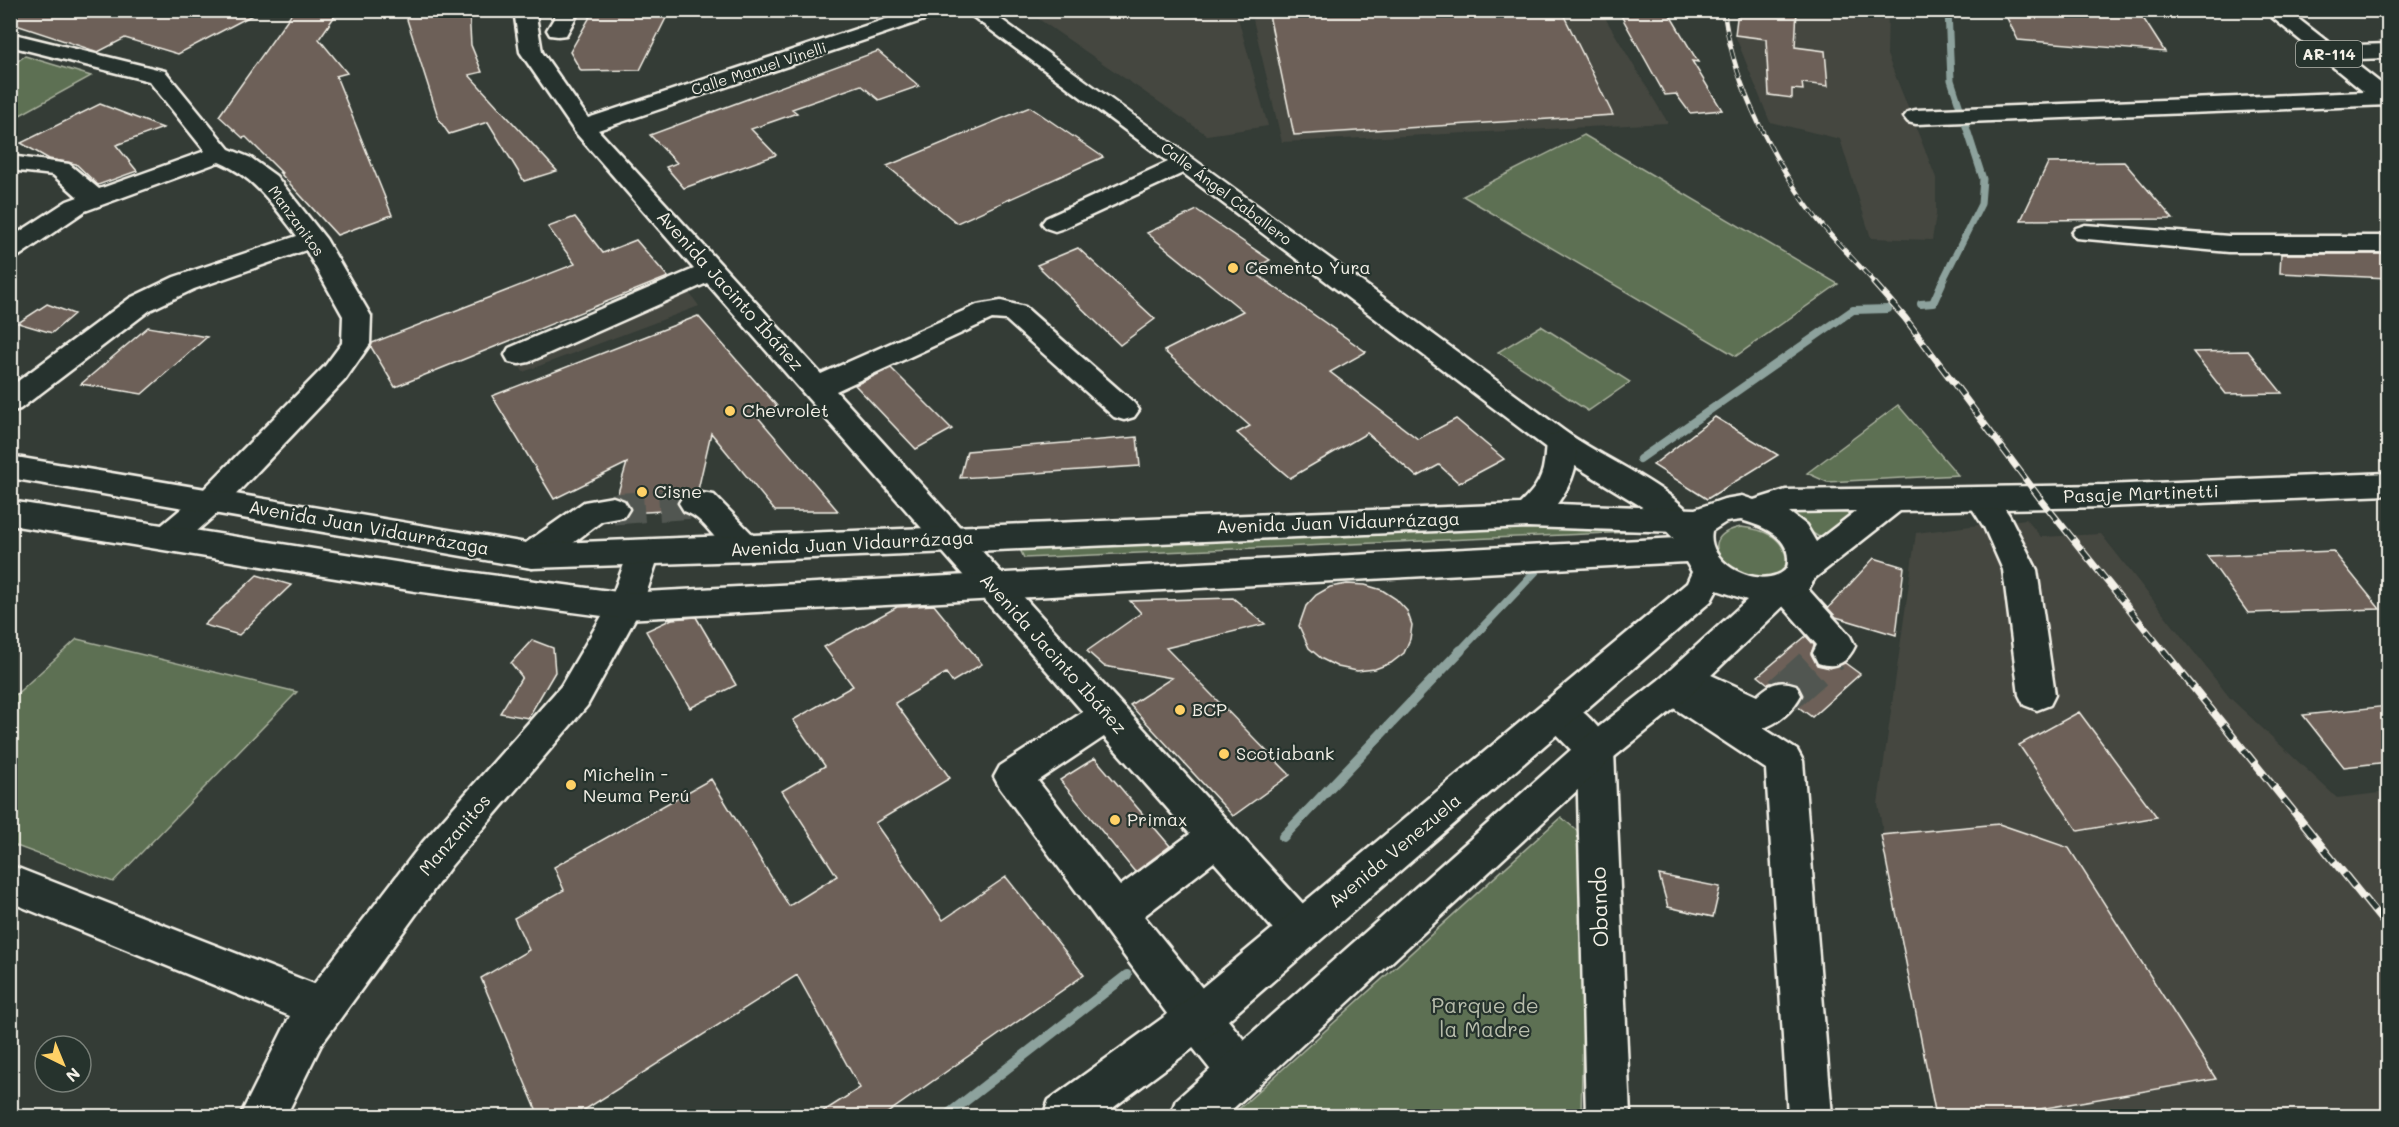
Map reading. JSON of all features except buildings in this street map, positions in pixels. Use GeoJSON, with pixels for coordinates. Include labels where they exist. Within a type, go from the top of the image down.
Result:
{"type":"FeatureCollection","features":[{"type":"Feature","properties":{"kind":"street","name":"Avenida Jacinto Ibáñez"},"geometry":{"type":"LineString","coordinates":[[524,10],[531,52],[583,127],[1301,931]]}},
{"type":"Feature","properties":{"kind":"street"},"geometry":{"type":"LineString","coordinates":[[558,30],[570,10]]}},
{"type":"Feature","properties":{"kind":"street","name":"Calle Manuel Vinelli"},"geometry":{"type":"LineString","coordinates":[[583,127],[935,10]]}},
{"type":"Feature","properties":{"kind":"street","name":"Calle Ángel Caballero"},"geometry":{"type":"LineString","coordinates":[[974,10],[1185,163],[1560,443],[1692,530]]}},
{"type":"Feature","properties":{"kind":"street","name":"AR-114"},"geometry":{"type":"LineString","coordinates":[[2273,10],[2327,53],[2388,94]]}},
{"type":"Feature","properties":{"kind":"street","name":"AR-114"},"geometry":{"type":"LineString","coordinates":[[2296,10],[2351,53],[2388,94]]}},
{"type":"Feature","properties":{"kind":"street","name":"Manzanitos"},"geometry":{"type":"LineString","coordinates":[[10,39],[157,76],[220,154],[242,163],[267,181],[313,240],[357,316],[356,344],[335,373],[211,501],[168,538]]}},
{"type":"Feature","properties":{"kind":"street"},"geometry":{"type":"LineString","coordinates":[[2327,53],[2388,51]]}},
{"type":"Feature","properties":{"kind":"street"},"geometry":{"type":"LineString","coordinates":[[1916,117],[2388,94]]}},
{"type":"Feature","properties":{"kind":"street"},"geometry":{"type":"LineString","coordinates":[[10,250],[76,206],[220,154]]}},
{"type":"Feature","properties":{"kind":"street"},"geometry":{"type":"LineString","coordinates":[[1054,223],[1185,163]]}},
{"type":"Feature","properties":{"kind":"street"},"geometry":{"type":"LineString","coordinates":[[10,164],[60,169],[95,199]]}},
{"type":"Feature","properties":{"kind":"street"},"geometry":{"type":"LineString","coordinates":[[2085,233],[2229,244],[2388,244]]}},
{"type":"Feature","properties":{"kind":"street"},"geometry":{"type":"LineString","coordinates":[[10,402],[140,304],[184,283],[227,267],[313,240]]}},
{"type":"Feature","properties":{"kind":"street"},"geometry":{"type":"LineString","coordinates":[[519,355],[712,271]]}},
{"type":"Feature","properties":{"kind":"street"},"geometry":{"type":"LineString","coordinates":[[816,388],[987,311],[1001,309],[1015,313],[1124,410]]}},
{"type":"Feature","properties":{"kind":"street"},"geometry":{"type":"LineString","coordinates":[[1528,515],[1544,500],[1558,480],[1560,443]]}},
{"type":"Feature","properties":{"kind":"street","name":"Avenida Juan Vidaurrázaga"},"geometry":{"type":"LineString","coordinates":[[10,467],[532,556],[746,549],[1528,515],[1692,530]]}},
{"type":"Feature","properties":{"kind":"street","name":"Pasaje Martinetti"},"geometry":{"type":"LineString","coordinates":[[1757,511],[1786,501],[1982,499],[2388,484]]}},
{"type":"Feature","properties":{"kind":"street"},"geometry":{"type":"LineString","coordinates":[[1192,1116],[1595,751],[1679,683],[1791,581],[1893,499]]}},
{"type":"Feature","properties":{"kind":"street"},"geometry":{"type":"LineString","coordinates":[[1982,499],[1998,523],[2020,570],[2037,695]]}},
{"type":"Feature","properties":{"kind":"street"},"geometry":{"type":"LineString","coordinates":[[695,503],[703,503],[746,549]]}},
{"type":"Feature","properties":{"kind":"street"},"geometry":{"type":"LineString","coordinates":[[10,513],[415,578],[625,606],[1142,578],[1692,530],[1735,508],[1757,511],[1791,528],[1802,541],[1807,555],[1791,581],[1766,590],[1736,585],[1692,530]]}},
{"type":"Feature","properties":{"kind":"street"},"geometry":{"type":"LineString","coordinates":[[532,556],[595,510],[613,509]]}},
{"type":"Feature","properties":{"kind":"street","name":"Avenida Venezuela"},"geometry":{"type":"LineString","coordinates":[[1065,1116],[1197,1019],[1700,592],[1692,530]]}},
{"type":"Feature","properties":{"kind":"street"},"geometry":{"type":"LineString","coordinates":[[1140,532],[1142,578]]}},
{"type":"Feature","properties":{"kind":"street","name":"Manzanitos"},"geometry":{"type":"LineString","coordinates":[[262,1116],[306,1030],[322,1008],[437,854],[574,696],[625,606],[644,552]]}},
{"type":"Feature","properties":{"kind":"street"},"geometry":{"type":"LineString","coordinates":[[1791,581],[1838,646],[1830,653]]}},
{"type":"Feature","properties":{"kind":"street"},"geometry":{"type":"LineString","coordinates":[[1679,683],[1760,714],[1783,695]]}},
{"type":"Feature","properties":{"kind":"street"},"geometry":{"type":"LineString","coordinates":[[1679,683],[1785,761],[1810,1116]]}},
{"type":"Feature","properties":{"kind":"street"},"geometry":{"type":"LineString","coordinates":[[1558,712],[1595,751]]}},
{"type":"Feature","properties":{"kind":"street"},"geometry":{"type":"LineString","coordinates":[[1108,715],[1013,777],[1197,1019],[1241,1072]]}},
{"type":"Feature","properties":{"kind":"street","name":"Obando"},"geometry":{"type":"LineString","coordinates":[[1595,751],[1608,1116]]}},
{"type":"Feature","properties":{"kind":"street"},"geometry":{"type":"LineString","coordinates":[[1117,913],[1216,837]]}},
{"type":"Feature","properties":{"kind":"street"},"geometry":{"type":"LineString","coordinates":[[10,883],[322,1008]]}},
{"type":"Feature","properties":{"kind":"shaded area"},"geometry":{"type":"Polygon","coordinates":[[[1027,11],[1236,11],[1268,126],[1207,135],[1027,11]]]}},
{"type":"Feature","properties":{"kind":"shaded area"},"geometry":{"type":"Polygon","coordinates":[[[1251,11],[1601,11],[1668,123],[1282,142],[1251,11]]]}},
{"type":"Feature","properties":{"kind":"shaded area"},"geometry":{"type":"Polygon","coordinates":[[[1738,11],[1888,11],[1887,55],[1936,178],[1936,214],[1932,240],[1871,238],[1840,139],[1770,122],[1735,35],[1738,11]]]}},
{"type":"Feature","properties":{"kind":"shaded area"},"geometry":{"type":"Polygon","coordinates":[[[682,283],[699,306],[523,372],[509,348],[682,283]]]}},
{"type":"Feature","properties":{"kind":"shaded area"},"geometry":{"type":"Polygon","coordinates":[[[2026,519],[2041,537],[2101,534],[2230,698],[2337,798],[2388,792],[2388,1116],[1934,1116],[1878,804],[1916,533],[2026,519]]]}},
{"type":"Feature","properties":{"kind":"green space"},"geometry":{"type":"Polygon","coordinates":[[[25,56],[91,76],[11,120],[11,66],[25,56]]]}},
{"type":"Feature","properties":{"kind":"green space"},"geometry":{"type":"Polygon","coordinates":[[[1584,135],[1838,284],[1736,356],[1463,196],[1584,135]]]}},
{"type":"Feature","properties":{"kind":"green space"},"geometry":{"type":"Polygon","coordinates":[[[1541,326],[1630,382],[1588,411],[1498,352],[1541,326]]]}},
{"type":"Feature","properties":{"kind":"green space"},"geometry":{"type":"Polygon","coordinates":[[[1898,405],[1958,475],[1827,482],[1807,473],[1898,405]]]}},
{"type":"Feature","properties":{"kind":"green space"},"geometry":{"type":"Polygon","coordinates":[[[1858,511],[1819,537],[1780,513],[1858,511]]]}},
{"type":"Feature","properties":{"kind":"green space"},"geometry":{"type":"Polygon","coordinates":[[[1510,525],[1632,532],[1024,558],[1018,545],[1510,525]]]}},
{"type":"Feature","properties":{"kind":"green space"},"geometry":{"type":"Polygon","coordinates":[[[1741,527],[1764,532],[1778,541],[1786,554],[1785,567],[1781,572],[1766,578],[1753,577],[1740,573],[1721,558],[1717,549],[1718,540],[1726,532],[1741,527]]]}},
{"type":"Feature","properties":{"kind":"green space"},"geometry":{"type":"Polygon","coordinates":[[[77,639],[297,692],[113,882],[11,844],[11,699],[77,639]]]}},
{"type":"Feature","properties":{"kind":"green space","name":"Parque de la Madre"},"geometry":{"type":"Polygon","coordinates":[[[1561,817],[1587,839],[1581,1116],[1231,1116],[1561,817]]]}},
{"type":"Feature","properties":{"kind":"waterway"},"geometry":{"type":"LineString","coordinates":[[1941,284],[1981,204],[1983,179],[1951,80],[1948,10]]}},
{"type":"Feature","properties":{"kind":"waterway"},"geometry":{"type":"LineString","coordinates":[[1921,304],[1933,303],[1942,283]]}},
{"type":"Feature","properties":{"kind":"waterway"},"geometry":{"type":"LineString","coordinates":[[1640,459],[1853,310],[1888,309]]}},
{"type":"Feature","properties":{"kind":"waterway"},"geometry":{"type":"LineString","coordinates":[[1459,652],[1536,571]]}},
{"type":"Feature","properties":{"kind":"waterway"},"geometry":{"type":"LineString","coordinates":[[1283,837],[1461,650]]}},
{"type":"Feature","properties":{"kind":"waterway"},"geometry":{"type":"LineString","coordinates":[[946,1116],[1127,975]]}},
{"type":"Feature","properties":{"kind":"tunnel"},"geometry":{"type":"LineString","coordinates":[[613,509],[695,503]]}},
{"type":"Feature","properties":{"kind":"tunnel"},"geometry":{"type":"LineString","coordinates":[[1783,695],[1830,653]]}},
{"type":"Feature","properties":{"kind":"railway"},"geometry":{"type":"LineString","coordinates":[[1724,10],[1728,35],[1742,85],[1776,157],[1811,211],[1876,284]]}},
{"type":"Feature","properties":{"kind":"railway"},"geometry":{"type":"LineString","coordinates":[[1874,283],[1905,318],[2039,497],[2164,652]]}},
{"type":"Feature","properties":{"kind":"railway"},"geometry":{"type":"LineString","coordinates":[[2163,650],[2388,928]]}},
{"type":"Feature","properties":{"kind":"place","name":"Cemento Yura"},"geometry":{"type":"Point","coordinates":[1233,268]}},
{"type":"Feature","properties":{"kind":"place","name":"Chevrolet"},"geometry":{"type":"Point","coordinates":[730,411]}},
{"type":"Feature","properties":{"kind":"place","name":"Cisne"},"geometry":{"type":"Point","coordinates":[642,492]}},
{"type":"Feature","properties":{"kind":"place","name":"BCP"},"geometry":{"type":"Point","coordinates":[1180,710]}},
{"type":"Feature","properties":{"kind":"place","name":"Scotiabank"},"geometry":{"type":"Point","coordinates":[1224,754]}},
{"type":"Feature","properties":{"kind":"place","name":"Michelin - Neuma Perú"},"geometry":{"type":"Point","coordinates":[571,785]}},
{"type":"Feature","properties":{"kind":"place","name":"Primax"},"geometry":{"type":"Point","coordinates":[1115,820]}}]}
